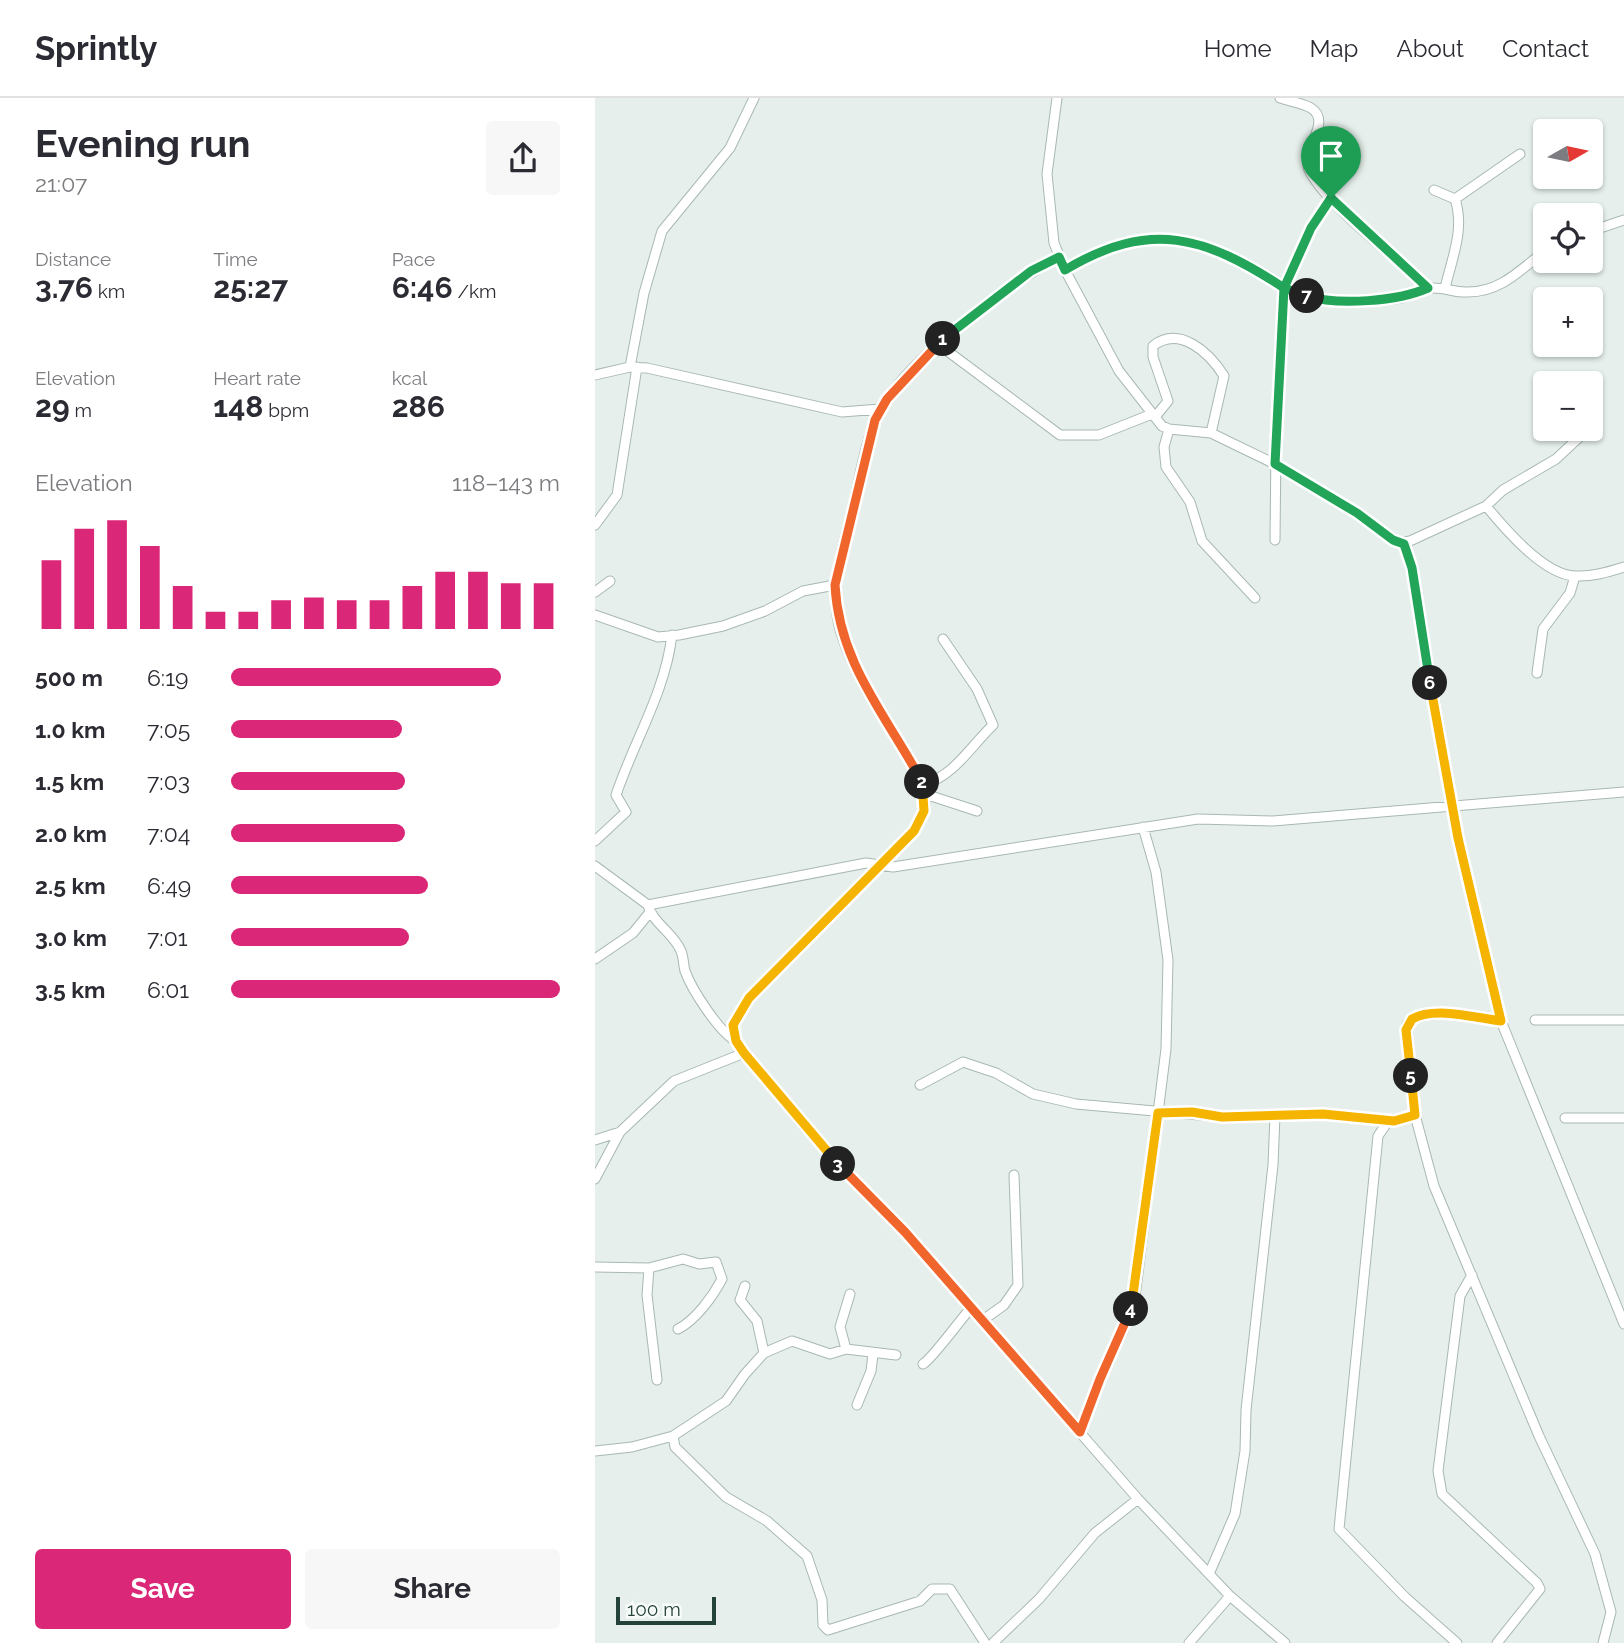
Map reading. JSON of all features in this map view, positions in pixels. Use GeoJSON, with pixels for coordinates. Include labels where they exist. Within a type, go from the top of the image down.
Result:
{"type":"FeatureCollection","features":[{"type":"Feature","properties":{"kind":"street"},"geometry":{"type":"LineString","coordinates":[[595,525],[617,495],[644,293],[662,231],[730,148],[754,98]]}},
{"type":"Feature","properties":{"kind":"street"},"geometry":{"type":"LineString","coordinates":[[1056,98],[1047,174],[1053,231],[1059,257],[1119,371],[1154,416],[1169,429],[1211,433],[1275,464],[1357,513],[1393,540],[1404,544],[1486,506],[1503,490],[1556,458],[1575,441]]}},
{"type":"Feature","properties":{"kind":"street"},"geometry":{"type":"LineString","coordinates":[[1280,98],[1311,108],[1316,113],[1318,130],[1308,149],[1307,165],[1331,198],[1428,288]]}},
{"type":"Feature","properties":{"kind":"street"},"geometry":{"type":"LineString","coordinates":[[1455,199],[1520,154]]}},
{"type":"Feature","properties":{"kind":"street"},"geometry":{"type":"LineString","coordinates":[[1434,190],[1455,199]]}},
{"type":"Feature","properties":{"kind":"street"},"geometry":{"type":"LineString","coordinates":[[1275,540],[1275,464],[1284,288],[1311,228],[1331,198]]}},
{"type":"Feature","properties":{"kind":"street"},"geometry":{"type":"LineString","coordinates":[[1445,288],[1459,231],[1455,199]]}},
{"type":"Feature","properties":{"kind":"street"},"geometry":{"type":"LineString","coordinates":[[1603,227],[1624,220]]}},
{"type":"Feature","properties":{"kind":"street"},"geometry":{"type":"LineString","coordinates":[[1065,270],[1095,252],[1122,242],[1177,239],[1195,243],[1251,267],[1284,288],[1312,297],[1352,300],[1400,298],[1428,288],[1470,293],[1497,286],[1533,260]]}},
{"type":"Feature","properties":{"kind":"street"},"geometry":{"type":"LineString","coordinates":[[1059,257],[1031,271],[938,344],[880,409],[867,443],[835,585],[836,613],[849,653],[924,790],[922,820],[755,990],[733,1025],[736,1041],[744,1053],[811,1134],[905,1232],[1137,1499],[1230,1596],[1285,1643]]}},
{"type":"Feature","properties":{"kind":"street"},"geometry":{"type":"LineString","coordinates":[[938,344],[1060,435],[1099,435],[1154,416],[1168,401],[1153,357],[1153,346],[1168,338],[1184,338],[1224,376],[1211,433]]}},
{"type":"Feature","properties":{"kind":"street"},"geometry":{"type":"LineString","coordinates":[[595,375],[633,367],[842,412],[880,409]]}},
{"type":"Feature","properties":{"kind":"street"},"geometry":{"type":"LineString","coordinates":[[1169,429],[1164,447],[1166,467],[1190,502],[1202,541],[1255,598]]}},
{"type":"Feature","properties":{"kind":"street"},"geometry":{"type":"LineString","coordinates":[[1486,506],[1528,550],[1553,569],[1575,576],[1597,575],[1624,567]]}},
{"type":"Feature","properties":{"kind":"street"},"geometry":{"type":"LineString","coordinates":[[1404,544],[1412,568],[1452,804],[1501,1021],[1624,1324]]}},
{"type":"Feature","properties":{"kind":"street"},"geometry":{"type":"LineString","coordinates":[[1537,673],[1543,629],[1570,593],[1575,576]]}},
{"type":"Feature","properties":{"kind":"street"},"geometry":{"type":"LineString","coordinates":[[595,592],[610,581]]}},
{"type":"Feature","properties":{"kind":"street"},"geometry":{"type":"LineString","coordinates":[[595,615],[658,637],[723,625],[765,611],[803,591],[835,585]]}},
{"type":"Feature","properties":{"kind":"street"},"geometry":{"type":"LineString","coordinates":[[595,841],[626,812],[616,795],[652,710],[668,663],[672,635]]}},
{"type":"Feature","properties":{"kind":"street"},"geometry":{"type":"LineString","coordinates":[[924,790],[964,759],[993,725],[977,689],[943,639]]}},
{"type":"Feature","properties":{"kind":"street"},"geometry":{"type":"LineString","coordinates":[[924,790],[977,811]]}},
{"type":"Feature","properties":{"kind":"street"},"geometry":{"type":"LineString","coordinates":[[595,959],[633,933],[649,909],[856,865],[878,864],[893,867],[1198,819],[1273,821],[1452,804],[1624,792]]}},
{"type":"Feature","properties":{"kind":"street"},"geometry":{"type":"LineString","coordinates":[[1080,1432],[1131,1310],[1166,1049],[1168,960],[1159,885],[1143,827]]}},
{"type":"Feature","properties":{"kind":"street"},"geometry":{"type":"LineString","coordinates":[[856,865],[866,880]]}},
{"type":"Feature","properties":{"kind":"street"},"geometry":{"type":"LineString","coordinates":[[595,866],[649,909],[681,950],[686,972],[718,1024],[727,1036],[736,1041]]}},
{"type":"Feature","properties":{"kind":"street"},"geometry":{"type":"LineString","coordinates":[[1501,1021],[1430,1015],[1418,1016],[1407,1024],[1415,1115],[1434,1186],[1539,1436],[1595,1554],[1611,1612],[1603,1643]]}},
{"type":"Feature","properties":{"kind":"street"},"geometry":{"type":"LineString","coordinates":[[1535,1020],[1624,1020]]}},
{"type":"Feature","properties":{"kind":"street"},"geometry":{"type":"LineString","coordinates":[[595,1179],[620,1132],[674,1081],[744,1053]]}},
{"type":"Feature","properties":{"kind":"street"},"geometry":{"type":"LineString","coordinates":[[920,1085],[963,1062],[985,1068],[1033,1094],[1059,1102],[1158,1113],[1192,1112],[1222,1117],[1323,1114],[1389,1120],[1415,1115]]}},
{"type":"Feature","properties":{"kind":"street"},"geometry":{"type":"LineString","coordinates":[[1209,1574],[1235,1514],[1245,1451],[1246,1410],[1273,1165],[1275,1115]]}},
{"type":"Feature","properties":{"kind":"street"},"geometry":{"type":"LineString","coordinates":[[1565,1118],[1624,1118]]}},
{"type":"Feature","properties":{"kind":"street"},"geometry":{"type":"LineString","coordinates":[[1389,1120],[1377,1136],[1339,1530],[1405,1597],[1457,1643]]}},
{"type":"Feature","properties":{"kind":"street"},"geometry":{"type":"LineString","coordinates":[[596,1138],[620,1132]]}},
{"type":"Feature","properties":{"kind":"street"},"geometry":{"type":"LineString","coordinates":[[983,1320],[1004,1306],[1018,1285],[1014,1175]]}},
{"type":"Feature","properties":{"kind":"street"},"geometry":{"type":"LineString","coordinates":[[595,1267],[649,1268],[683,1259],[699,1264],[716,1262],[722,1279],[718,1287],[687,1324],[678,1329]]}},
{"type":"Feature","properties":{"kind":"street"},"geometry":{"type":"LineString","coordinates":[[649,1268],[647,1296],[657,1380]]}},
{"type":"Feature","properties":{"kind":"street"},"geometry":{"type":"LineString","coordinates":[[1472,1275],[1459,1296],[1438,1471],[1442,1494],[1541,1589],[1497,1643]]}},
{"type":"Feature","properties":{"kind":"street"},"geometry":{"type":"LineString","coordinates":[[745,1286],[740,1300],[757,1321],[764,1353]]}},
{"type":"Feature","properties":{"kind":"street"},"geometry":{"type":"LineString","coordinates":[[846,1349],[840,1327],[851,1294]]}},
{"type":"Feature","properties":{"kind":"street"},"geometry":{"type":"LineString","coordinates":[[923,1364],[932,1359],[946,1335],[971,1308]]}},
{"type":"Feature","properties":{"kind":"street"},"geometry":{"type":"LineString","coordinates":[[595,1451],[632,1447],[673,1436],[726,1401],[744,1374],[764,1353],[792,1341],[830,1353],[846,1349],[896,1355]]}},
{"type":"Feature","properties":{"kind":"street"},"geometry":{"type":"LineString","coordinates":[[857,1405],[871,1371],[873,1354]]}},
{"type":"Feature","properties":{"kind":"street"},"geometry":{"type":"LineString","coordinates":[[673,1436],[675,1447],[726,1497],[767,1521],[807,1556],[822,1600],[823,1625],[828,1630],[920,1601],[932,1589],[950,1589],[985,1643]]}},
{"type":"Feature","properties":{"kind":"street"},"geometry":{"type":"LineString","coordinates":[[993,1643],[1039,1600],[1095,1533],[1137,1499]]}},
{"type":"Feature","properties":{"kind":"street"},"geometry":{"type":"LineString","coordinates":[[1189,1643],[1230,1596]]}},
{"type":"Feature","properties":{"kind":"route"},"geometry":{"type":"LineString","coordinates":[[1331,198],[1311,228],[1284,288],[1251,267],[1195,243],[1177,239],[1122,242],[1095,252],[1065,270],[1059,257],[1031,271],[961,323],[887,399],[880,409],[867,443],[843,542],[835,585],[836,613],[849,653],[923,785],[926,802],[922,820],[914,831],[878,864],[866,880],[761,982],[738,1013],[733,1025],[736,1041],[775,1092],[833,1158],[905,1232],[1080,1432],[1131,1310],[1136,1289],[1158,1113],[1192,1112],[1222,1117],[1323,1114],[1394,1121],[1415,1115],[1406,1030],[1412,1019],[1418,1016],[1454,1015],[1501,1021],[1458,838],[1412,568],[1404,544],[1393,540],[1357,513],[1275,464],[1284,288],[1312,297],[1352,300],[1400,298],[1428,288],[1331,198]]}}]}
